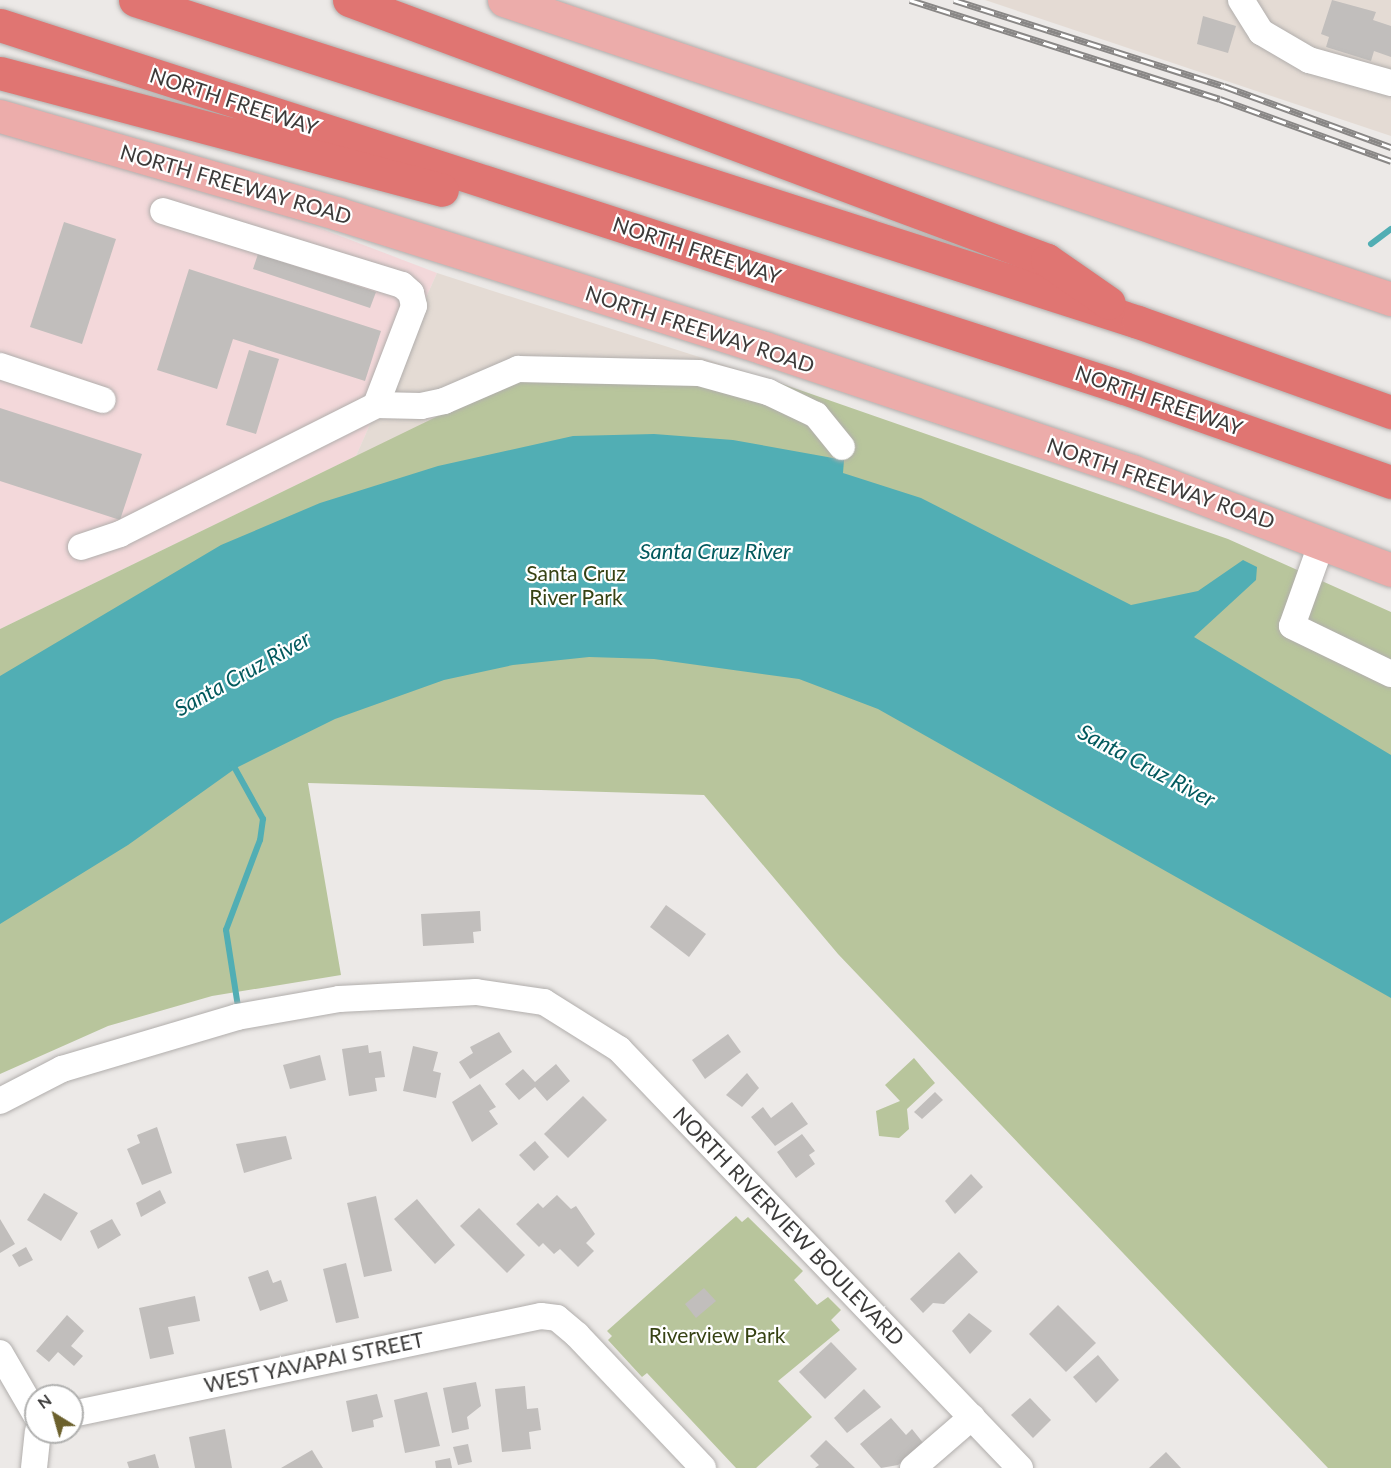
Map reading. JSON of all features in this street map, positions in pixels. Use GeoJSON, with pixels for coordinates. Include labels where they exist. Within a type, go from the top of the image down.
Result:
{"type":"FeatureCollection","features":[{"type":"Feature","properties":{"kind":"highway"},"geometry":{"type":"LineString","coordinates":[[135,0],[1138,322],[1391,412]]}},
{"type":"Feature","properties":{"kind":"highway"},"geometry":{"type":"LineString","coordinates":[[349,0],[1047,260],[1138,322]]}},
{"type":"Feature","properties":{"kind":"highway","name":"NORTH FREEWAY"},"geometry":{"type":"LineString","coordinates":[[0,26],[810,286],[1391,482]]}},
{"type":"Feature","properties":{"kind":"highway"},"geometry":{"type":"LineString","coordinates":[[0,73],[810,286]]}},
{"type":"Feature","properties":{"kind":"main road"},"geometry":{"type":"LineString","coordinates":[[504,0],[1391,299]]}},
{"type":"Feature","properties":{"kind":"main road","name":"NORTH FREEWAY ROAD"},"geometry":{"type":"LineString","coordinates":[[0,116],[339,214],[764,348],[1132,471],[1391,570]]}},
{"type":"Feature","properties":{"kind":"street"},"geometry":{"type":"LineString","coordinates":[[1241,0],[1261,32],[1309,60],[1391,83]]}},
{"type":"Feature","properties":{"kind":"street"},"geometry":{"type":"LineString","coordinates":[[163,212],[402,285],[411,293],[414,306],[376,405]]}},
{"type":"Feature","properties":{"kind":"street"},"geometry":{"type":"LineString","coordinates":[[0,366],[103,400]]}},
{"type":"Feature","properties":{"kind":"street"},"geometry":{"type":"LineString","coordinates":[[81,547],[120,534],[376,405],[421,406],[444,401],[518,369],[699,373],[768,392],[816,415],[842,447]]}},
{"type":"Feature","properties":{"kind":"street"},"geometry":{"type":"LineString","coordinates":[[1322,542],[1292,626],[1391,674]]}},
{"type":"Feature","properties":{"kind":"street","name":"NORTH RIVERVIEW BOULEVARD"},"geometry":{"type":"LineString","coordinates":[[0,1101],[62,1069],[237,1017],[339,999],[476,992],[544,1002],[619,1049],[1020,1468]]}},
{"type":"Feature","properties":{"kind":"street","name":"WEST YAVAPAI STREET"},"geometry":{"type":"LineString","coordinates":[[84,1411],[515,1320],[556,1318],[704,1468]]}},
{"type":"Feature","properties":{"kind":"street"},"geometry":{"type":"LineString","coordinates":[[0,1353],[24,1394]]}},
{"type":"Feature","properties":{"kind":"street"},"geometry":{"type":"LineString","coordinates":[[913,1468],[972,1417]]}},
{"type":"Feature","properties":{"kind":"street"},"geometry":{"type":"LineString","coordinates":[[34,1468],[37,1444]]}},
{"type":"Feature","properties":{"kind":"shaded area"},"geometry":{"type":"Polygon","coordinates":[[[985,0],[1391,0],[1391,136],[985,0]]]}},
{"type":"Feature","properties":{"kind":"shaded area"},"geometry":{"type":"Polygon","coordinates":[[[0,132],[267,208],[437,273],[356,456],[0,629],[0,132]]]}},
{"type":"Feature","properties":{"kind":"shaded area"},"geometry":{"type":"Polygon","coordinates":[[[437,273],[771,380],[356,456],[437,273]]]}},
{"type":"Feature","properties":{"kind":"green space","name":"Santa Cruz River Park"},"geometry":{"type":"Polygon","coordinates":[[[514,379],[771,380],[1228,539],[1391,612],[1391,1468],[1328,1468],[838,954],[704,795],[308,783],[341,975],[212,996],[108,1026],[0,1074],[0,629],[514,379]]]}},
{"type":"Feature","properties":{"kind":"green space"},"geometry":{"type":"Polygon","coordinates":[[[914,1058],[935,1083],[907,1109],[909,1129],[899,1138],[879,1136],[876,1111],[900,1101],[885,1085],[914,1058]]]}},
{"type":"Feature","properties":{"kind":"green space","name":"Riverview Park"},"geometry":{"type":"Polygon","coordinates":[[[736,1216],[742,1222],[748,1217],[803,1271],[794,1280],[817,1305],[828,1297],[841,1310],[831,1320],[840,1330],[778,1381],[812,1417],[756,1468],[736,1468],[647,1373],[642,1377],[608,1340],[612,1336],[607,1331],[736,1216]]]}},
{"type":"Feature","properties":{"kind":"water","name":"Santa Cruz River"},"geometry":{"type":"Polygon","coordinates":[[[654,434],[733,440],[844,460],[843,473],[921,498],[1131,605],[1198,591],[1243,560],[1257,567],[1256,580],[1194,637],[1391,755],[1391,998],[878,709],[799,679],[654,659],[589,657],[513,665],[444,680],[335,719],[236,768],[128,845],[0,924],[0,676],[221,545],[320,503],[438,466],[573,436],[654,434]]]}},
{"type":"Feature","properties":{"kind":"building"},"geometry":{"type":"Polygon","coordinates":[[[1332,0],[1376,12],[1373,20],[1391,26],[1391,57],[1374,51],[1371,61],[1326,47],[1329,37],[1321,34],[1332,0]]]}},
{"type":"Feature","properties":{"kind":"building"},"geometry":{"type":"Polygon","coordinates":[[[1203,16],[1236,26],[1228,53],[1197,44],[1203,16]]]}},
{"type":"Feature","properties":{"kind":"building"},"geometry":{"type":"Polygon","coordinates":[[[64,222],[116,239],[82,344],[30,327],[64,222]]]}},
{"type":"Feature","properties":{"kind":"building"},"geometry":{"type":"Polygon","coordinates":[[[258,254],[376,292],[370,308],[253,269],[258,254]]]}},
{"type":"Feature","properties":{"kind":"building"},"geometry":{"type":"Polygon","coordinates":[[[189,269],[381,331],[365,381],[233,339],[217,389],[157,370],[189,269]]]}},
{"type":"Feature","properties":{"kind":"building"},"geometry":{"type":"Polygon","coordinates":[[[249,350],[279,359],[256,434],[226,425],[249,350]]]}},
{"type":"Feature","properties":{"kind":"building"},"geometry":{"type":"Polygon","coordinates":[[[0,408],[142,454],[120,520],[0,481],[0,408]]]}},
{"type":"Feature","properties":{"kind":"building"},"geometry":{"type":"Polygon","coordinates":[[[666,905],[706,934],[689,957],[650,927],[666,905]]]}},
{"type":"Feature","properties":{"kind":"building"},"geometry":{"type":"Polygon","coordinates":[[[480,911],[481,931],[473,932],[474,943],[423,946],[421,914],[480,911]]]}},
{"type":"Feature","properties":{"kind":"building"},"geometry":{"type":"Polygon","coordinates":[[[499,1032],[512,1052],[470,1079],[459,1062],[473,1053],[470,1047],[499,1032]]]}},
{"type":"Feature","properties":{"kind":"building"},"geometry":{"type":"Polygon","coordinates":[[[728,1034],[741,1052],[705,1079],[692,1060],[728,1034]]]}},
{"type":"Feature","properties":{"kind":"building"},"geometry":{"type":"Polygon","coordinates":[[[368,1045],[369,1053],[381,1051],[385,1077],[375,1078],[377,1091],[349,1096],[342,1049],[368,1045]]]}},
{"type":"Feature","properties":{"kind":"building"},"geometry":{"type":"Polygon","coordinates":[[[413,1046],[438,1052],[433,1071],[441,1073],[436,1098],[403,1091],[413,1046]]]}},
{"type":"Feature","properties":{"kind":"building"},"geometry":{"type":"Polygon","coordinates":[[[320,1055],[326,1080],[290,1089],[283,1065],[320,1055]]]}},
{"type":"Feature","properties":{"kind":"building"},"geometry":{"type":"Polygon","coordinates":[[[556,1064],[570,1081],[547,1101],[535,1087],[519,1100],[505,1084],[523,1069],[535,1082],[556,1064]]]}},
{"type":"Feature","properties":{"kind":"building"},"geometry":{"type":"Polygon","coordinates":[[[747,1073],[759,1088],[742,1107],[726,1095],[747,1073]]]}},
{"type":"Feature","properties":{"kind":"building"},"geometry":{"type":"Polygon","coordinates":[[[480,1084],[496,1107],[489,1111],[498,1124],[472,1142],[452,1102],[480,1084]]]}},
{"type":"Feature","properties":{"kind":"building"},"geometry":{"type":"Polygon","coordinates":[[[935,1092],[943,1100],[922,1119],[914,1112],[935,1092]]]}},
{"type":"Feature","properties":{"kind":"building"},"geometry":{"type":"Polygon","coordinates":[[[583,1096],[607,1120],[568,1158],[544,1134],[583,1096]]]}},
{"type":"Feature","properties":{"kind":"building"},"geometry":{"type":"Polygon","coordinates":[[[792,1102],[808,1124],[775,1146],[751,1117],[763,1107],[771,1118],[792,1102]]]}},
{"type":"Feature","properties":{"kind":"building"},"geometry":{"type":"Polygon","coordinates":[[[157,1127],[172,1173],[142,1185],[127,1149],[140,1143],[137,1135],[157,1127]]]}},
{"type":"Feature","properties":{"kind":"building"},"geometry":{"type":"Polygon","coordinates":[[[802,1134],[815,1151],[809,1155],[815,1164],[796,1178],[777,1152],[802,1134]]]}},
{"type":"Feature","properties":{"kind":"building"},"geometry":{"type":"Polygon","coordinates":[[[286,1136],[292,1159],[244,1173],[236,1144],[286,1136]]]}},
{"type":"Feature","properties":{"kind":"building"},"geometry":{"type":"Polygon","coordinates":[[[535,1141],[549,1157],[534,1171],[519,1155],[535,1141]]]}},
{"type":"Feature","properties":{"kind":"building"},"geometry":{"type":"Polygon","coordinates":[[[971,1174],[983,1187],[955,1214],[945,1201],[971,1174]]]}},
{"type":"Feature","properties":{"kind":"building"},"geometry":{"type":"Polygon","coordinates":[[[160,1190],[166,1203],[141,1217],[136,1203],[160,1190]]]}},
{"type":"Feature","properties":{"kind":"building"},"geometry":{"type":"Polygon","coordinates":[[[44,1193],[78,1213],[61,1241],[27,1220],[44,1193]]]}},
{"type":"Feature","properties":{"kind":"building"},"geometry":{"type":"Polygon","coordinates":[[[557,1195],[571,1209],[576,1206],[595,1234],[586,1243],[594,1251],[578,1267],[560,1249],[554,1254],[543,1243],[539,1247],[516,1224],[538,1203],[543,1208],[557,1195]]]}},
{"type":"Feature","properties":{"kind":"building"},"geometry":{"type":"Polygon","coordinates":[[[376,1196],[392,1271],[364,1277],[347,1203],[376,1196]]]}},
{"type":"Feature","properties":{"kind":"building"},"geometry":{"type":"Polygon","coordinates":[[[417,1199],[455,1245],[435,1264],[394,1219],[417,1199]]]}},
{"type":"Feature","properties":{"kind":"building"},"geometry":{"type":"Polygon","coordinates":[[[479,1208],[525,1255],[507,1273],[460,1226],[479,1208]]]}},
{"type":"Feature","properties":{"kind":"building"},"geometry":{"type":"Polygon","coordinates":[[[0,1219],[15,1244],[0,1253],[0,1219]]]}},
{"type":"Feature","properties":{"kind":"building"},"geometry":{"type":"Polygon","coordinates":[[[112,1219],[121,1235],[98,1249],[90,1231],[112,1219]]]}},
{"type":"Feature","properties":{"kind":"building"},"geometry":{"type":"Polygon","coordinates":[[[26,1247],[33,1260],[19,1267],[12,1255],[26,1247]]]}},
{"type":"Feature","properties":{"kind":"building"},"geometry":{"type":"Polygon","coordinates":[[[959,1252],[978,1272],[944,1304],[933,1303],[923,1313],[910,1299],[959,1252]]]}},
{"type":"Feature","properties":{"kind":"building"},"geometry":{"type":"Polygon","coordinates":[[[346,1263],[359,1318],[336,1323],[323,1269],[346,1263]]]}},
{"type":"Feature","properties":{"kind":"building"},"geometry":{"type":"Polygon","coordinates":[[[268,1270],[273,1283],[281,1280],[288,1301],[260,1311],[248,1277],[268,1270]]]}},
{"type":"Feature","properties":{"kind":"building"},"geometry":{"type":"Polygon","coordinates":[[[704,1288],[716,1301],[696,1318],[685,1304],[704,1288]]]}},
{"type":"Feature","properties":{"kind":"building"},"geometry":{"type":"Polygon","coordinates":[[[195,1296],[200,1321],[168,1327],[174,1354],[150,1359],[139,1308],[195,1296]]]}},
{"type":"Feature","properties":{"kind":"building"},"geometry":{"type":"Polygon","coordinates":[[[1058,1305],[1096,1343],[1066,1372],[1029,1334],[1058,1305]]]}},
{"type":"Feature","properties":{"kind":"building"},"geometry":{"type":"Polygon","coordinates":[[[969,1313],[992,1331],[970,1354],[952,1331],[969,1313]]]}},
{"type":"Feature","properties":{"kind":"building"},"geometry":{"type":"Polygon","coordinates":[[[67,1315],[84,1331],[71,1346],[83,1356],[74,1366],[58,1352],[49,1362],[36,1351],[67,1315]]]}},
{"type":"Feature","properties":{"kind":"building"},"geometry":{"type":"Polygon","coordinates":[[[831,1342],[857,1369],[825,1399],[799,1372],[831,1342]]]}},
{"type":"Feature","properties":{"kind":"building"},"geometry":{"type":"Polygon","coordinates":[[[1098,1355],[1119,1380],[1096,1403],[1073,1377],[1098,1355]]]}},
{"type":"Feature","properties":{"kind":"building"},"geometry":{"type":"Polygon","coordinates":[[[476,1382],[481,1406],[467,1417],[469,1429],[452,1433],[443,1388],[476,1382]]]}},
{"type":"Feature","properties":{"kind":"building"},"geometry":{"type":"Polygon","coordinates":[[[525,1386],[527,1409],[538,1408],[541,1430],[529,1432],[531,1449],[502,1452],[495,1389],[525,1386]]]}},
{"type":"Feature","properties":{"kind":"building"},"geometry":{"type":"Polygon","coordinates":[[[864,1389],[881,1407],[847,1433],[834,1418],[864,1389]]]}},
{"type":"Feature","properties":{"kind":"building"},"geometry":{"type":"Polygon","coordinates":[[[427,1392],[440,1446],[405,1453],[394,1400],[427,1392]]]}},
{"type":"Feature","properties":{"kind":"building"},"geometry":{"type":"Polygon","coordinates":[[[377,1394],[383,1417],[373,1420],[374,1427],[352,1432],[346,1401],[377,1394]]]}},
{"type":"Feature","properties":{"kind":"building"},"geometry":{"type":"Polygon","coordinates":[[[1030,1398],[1051,1420],[1033,1438],[1011,1415],[1030,1398]]]}},
{"type":"Feature","properties":{"kind":"building"},"geometry":{"type":"Polygon","coordinates":[[[891,1418],[906,1435],[912,1429],[924,1444],[898,1465],[881,1468],[860,1444],[891,1418]]]}},
{"type":"Feature","properties":{"kind":"building"},"geometry":{"type":"Polygon","coordinates":[[[225,1429],[232,1468],[195,1468],[189,1437],[225,1429]]]}},
{"type":"Feature","properties":{"kind":"building"},"geometry":{"type":"Polygon","coordinates":[[[826,1440],[855,1468],[815,1468],[819,1465],[810,1456],[826,1440]]]}},
{"type":"Feature","properties":{"kind":"building"},"geometry":{"type":"Polygon","coordinates":[[[468,1444],[472,1462],[458,1465],[453,1447],[468,1444]]]}},
{"type":"Feature","properties":{"kind":"building"},"geometry":{"type":"Polygon","coordinates":[[[312,1450],[323,1468],[281,1468],[312,1450]]]}},
{"type":"Feature","properties":{"kind":"building"},"geometry":{"type":"Polygon","coordinates":[[[1166,1452],[1181,1468],[1149,1468],[1166,1452]]]}},
{"type":"Feature","properties":{"kind":"building"},"geometry":{"type":"Polygon","coordinates":[[[155,1454],[159,1468],[129,1468],[127,1462],[155,1454]]]}},
{"type":"Feature","properties":{"kind":"building"},"geometry":{"type":"Polygon","coordinates":[[[450,1458],[452,1468],[436,1468],[435,1461],[450,1458]]]}},
{"type":"Feature","properties":{"kind":"waterway"},"geometry":{"type":"LineString","coordinates":[[1371,244],[1391,229]]}},
{"type":"Feature","properties":{"kind":"waterway"},"geometry":{"type":"LineString","coordinates":[[232,763],[263,819],[260,840],[226,930],[238,1007]]}},
{"type":"Feature","properties":{"kind":"railway"},"geometry":{"type":"LineString","coordinates":[[910,0],[1220,99],[1391,161]]}},
{"type":"Feature","properties":{"kind":"railway"},"geometry":{"type":"LineString","coordinates":[[954,0],[1224,86],[1391,147]]}}]}
